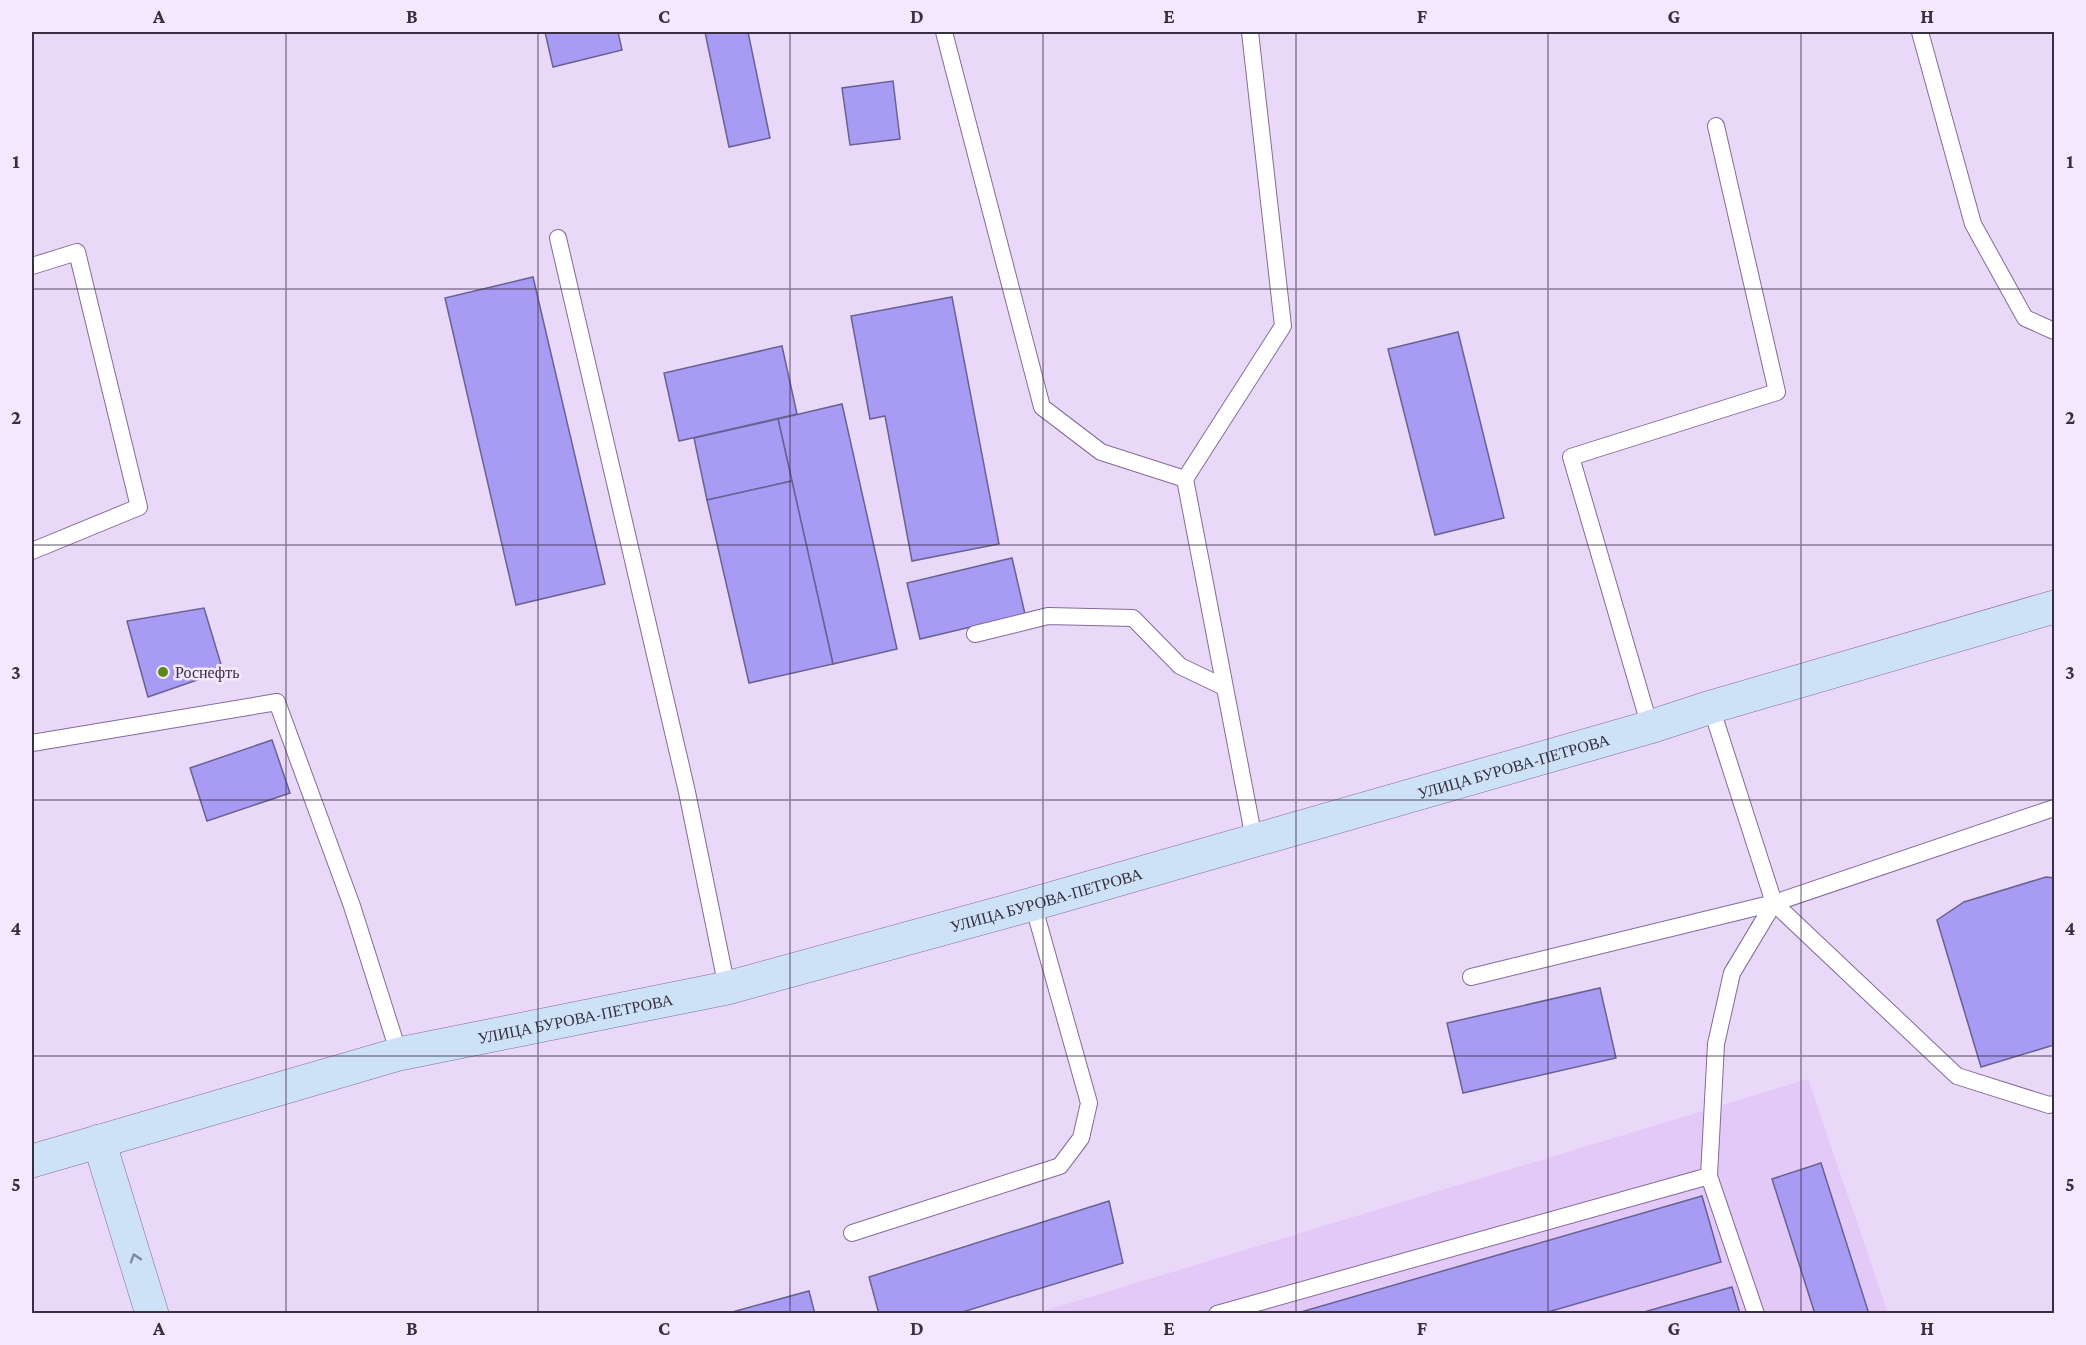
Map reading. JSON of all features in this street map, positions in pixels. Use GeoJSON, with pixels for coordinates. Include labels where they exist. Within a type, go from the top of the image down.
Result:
{"type":"FeatureCollection","features":[{"type":"Feature","properties":{"kind":"main road","name":"УЛИЦА БУРОВА-ПЕТРОВА"},"geometry":{"type":"LineString","coordinates":[[32,1161],[399,1054],[727,988],[1033,904],[1650,727],[1711,707],[2055,607]]}},
{"type":"Feature","properties":{"kind":"main road"},"geometry":{"type":"LineString","coordinates":[[99,1141],[152,1314]]}},
{"type":"Feature","properties":{"kind":"lane"},"geometry":{"type":"LineString","coordinates":[[944,32],[1042,407],[1101,452],[1185,479]]}},
{"type":"Feature","properties":{"kind":"lane"},"geometry":{"type":"LineString","coordinates":[[1250,32],[1283,326],[1185,479],[1254,839]]}},
{"type":"Feature","properties":{"kind":"lane"},"geometry":{"type":"LineString","coordinates":[[1920,32],[1973,224],[2025,318],[2055,331]]}},
{"type":"Feature","properties":{"kind":"lane"},"geometry":{"type":"LineString","coordinates":[[1650,727],[1571,457],[1777,392],[1716,126]]}},
{"type":"Feature","properties":{"kind":"lane"},"geometry":{"type":"LineString","coordinates":[[558,238],[687,792],[727,988]]}},
{"type":"Feature","properties":{"kind":"lane"},"geometry":{"type":"LineString","coordinates":[[32,266],[77,252],[139,507],[32,551]]}},
{"type":"Feature","properties":{"kind":"lane"},"geometry":{"type":"LineString","coordinates":[[975,634],[1048,616],[1134,618],[1180,666],[1224,687]]}},
{"type":"Feature","properties":{"kind":"lane"},"geometry":{"type":"LineString","coordinates":[[32,743],[277,702],[352,906],[399,1054]]}},
{"type":"Feature","properties":{"kind":"lane"},"geometry":{"type":"LineString","coordinates":[[1711,707],[1774,903],[1957,1076],[2049,1106],[2055,1104]]}},
{"type":"Feature","properties":{"kind":"lane"},"geometry":{"type":"LineString","coordinates":[[1471,977],[1774,903],[2055,808]]}},
{"type":"Feature","properties":{"kind":"lane"},"geometry":{"type":"LineString","coordinates":[[1756,1314],[1709,1176],[1716,1044],[1732,973],[1774,903]]}},
{"type":"Feature","properties":{"kind":"lane"},"geometry":{"type":"LineString","coordinates":[[852,1233],[1060,1166],[1081,1138],[1089,1103],[1033,904]]}},
{"type":"Feature","properties":{"kind":"lane"},"geometry":{"type":"LineString","coordinates":[[1218,1314],[1709,1176]]}},
{"type":"Feature","properties":{"kind":"shaded area"},"geometry":{"type":"Polygon","coordinates":[[[1808,1079],[1888,1313],[1034,1314],[1808,1079]]]}},
{"type":"Feature","properties":{"kind":"building"},"geometry":{"type":"Polygon","coordinates":[[[545,32],[618,32],[622,50],[553,67],[545,32]]]}},
{"type":"Feature","properties":{"kind":"building"},"geometry":{"type":"Polygon","coordinates":[[[705,32],[748,32],[770,138],[729,147],[705,32]]]}},
{"type":"Feature","properties":{"kind":"building"},"geometry":{"type":"Polygon","coordinates":[[[893,81],[900,139],[850,145],[842,88],[893,81]]]}},
{"type":"Feature","properties":{"kind":"building"},"geometry":{"type":"Polygon","coordinates":[[[533,277],[605,584],[516,605],[445,298],[533,277]]]}},
{"type":"Feature","properties":{"kind":"building"},"geometry":{"type":"Polygon","coordinates":[[[952,297],[999,544],[912,561],[885,416],[870,419],[851,316],[952,297]]]}},
{"type":"Feature","properties":{"kind":"building"},"geometry":{"type":"Polygon","coordinates":[[[1458,332],[1504,518],[1435,535],[1388,349],[1458,332]]]}},
{"type":"Feature","properties":{"kind":"building"},"geometry":{"type":"Polygon","coordinates":[[[782,346],[797,414],[679,441],[664,373],[782,346]]]}},
{"type":"Feature","properties":{"kind":"building"},"geometry":{"type":"Polygon","coordinates":[[[842,404],[897,649],[833,664],[778,419],[842,404]]]}},
{"type":"Feature","properties":{"kind":"building"},"geometry":{"type":"Polygon","coordinates":[[[778,419],[792,481],[707,500],[694,438],[778,419]]]}},
{"type":"Feature","properties":{"kind":"building"},"geometry":{"type":"Polygon","coordinates":[[[792,481],[833,664],[749,683],[707,500],[792,481]]]}},
{"type":"Feature","properties":{"kind":"building"},"geometry":{"type":"Polygon","coordinates":[[[1012,558],[1025,614],[920,639],[907,583],[1012,558]]]}},
{"type":"Feature","properties":{"kind":"building"},"geometry":{"type":"Polygon","coordinates":[[[204,608],[223,671],[148,697],[127,621],[204,608]]]}},
{"type":"Feature","properties":{"kind":"building"},"geometry":{"type":"Polygon","coordinates":[[[272,740],[290,793],[207,821],[190,768],[272,740]]]}},
{"type":"Feature","properties":{"kind":"building"},"geometry":{"type":"Polygon","coordinates":[[[2046,877],[2054,878],[2054,1045],[1981,1067],[1937,920],[1964,902],[2046,877]]]}},
{"type":"Feature","properties":{"kind":"building"},"geometry":{"type":"Polygon","coordinates":[[[1600,988],[1616,1058],[1463,1093],[1447,1023],[1600,988]]]}},
{"type":"Feature","properties":{"kind":"building"},"geometry":{"type":"Polygon","coordinates":[[[1821,1163],[1869,1314],[1815,1314],[1772,1179],[1821,1163]]]}},
{"type":"Feature","properties":{"kind":"building"},"geometry":{"type":"Polygon","coordinates":[[[1702,1196],[1721,1262],[1541,1314],[1294,1314],[1702,1196]]]}},
{"type":"Feature","properties":{"kind":"building"},"geometry":{"type":"Polygon","coordinates":[[[1109,1201],[1123,1263],[956,1314],[879,1314],[869,1277],[1109,1201]]]}},
{"type":"Feature","properties":{"kind":"building"},"geometry":{"type":"Polygon","coordinates":[[[1732,1287],[1740,1314],[1637,1314],[1732,1287]]]}},
{"type":"Feature","properties":{"kind":"building"},"geometry":{"type":"Polygon","coordinates":[[[809,1291],[815,1314],[725,1314],[809,1291]]]}},
{"type":"Feature","properties":{"kind":"place","name":"Роснефть"},"geometry":{"type":"Point","coordinates":[163,672]}}]}
